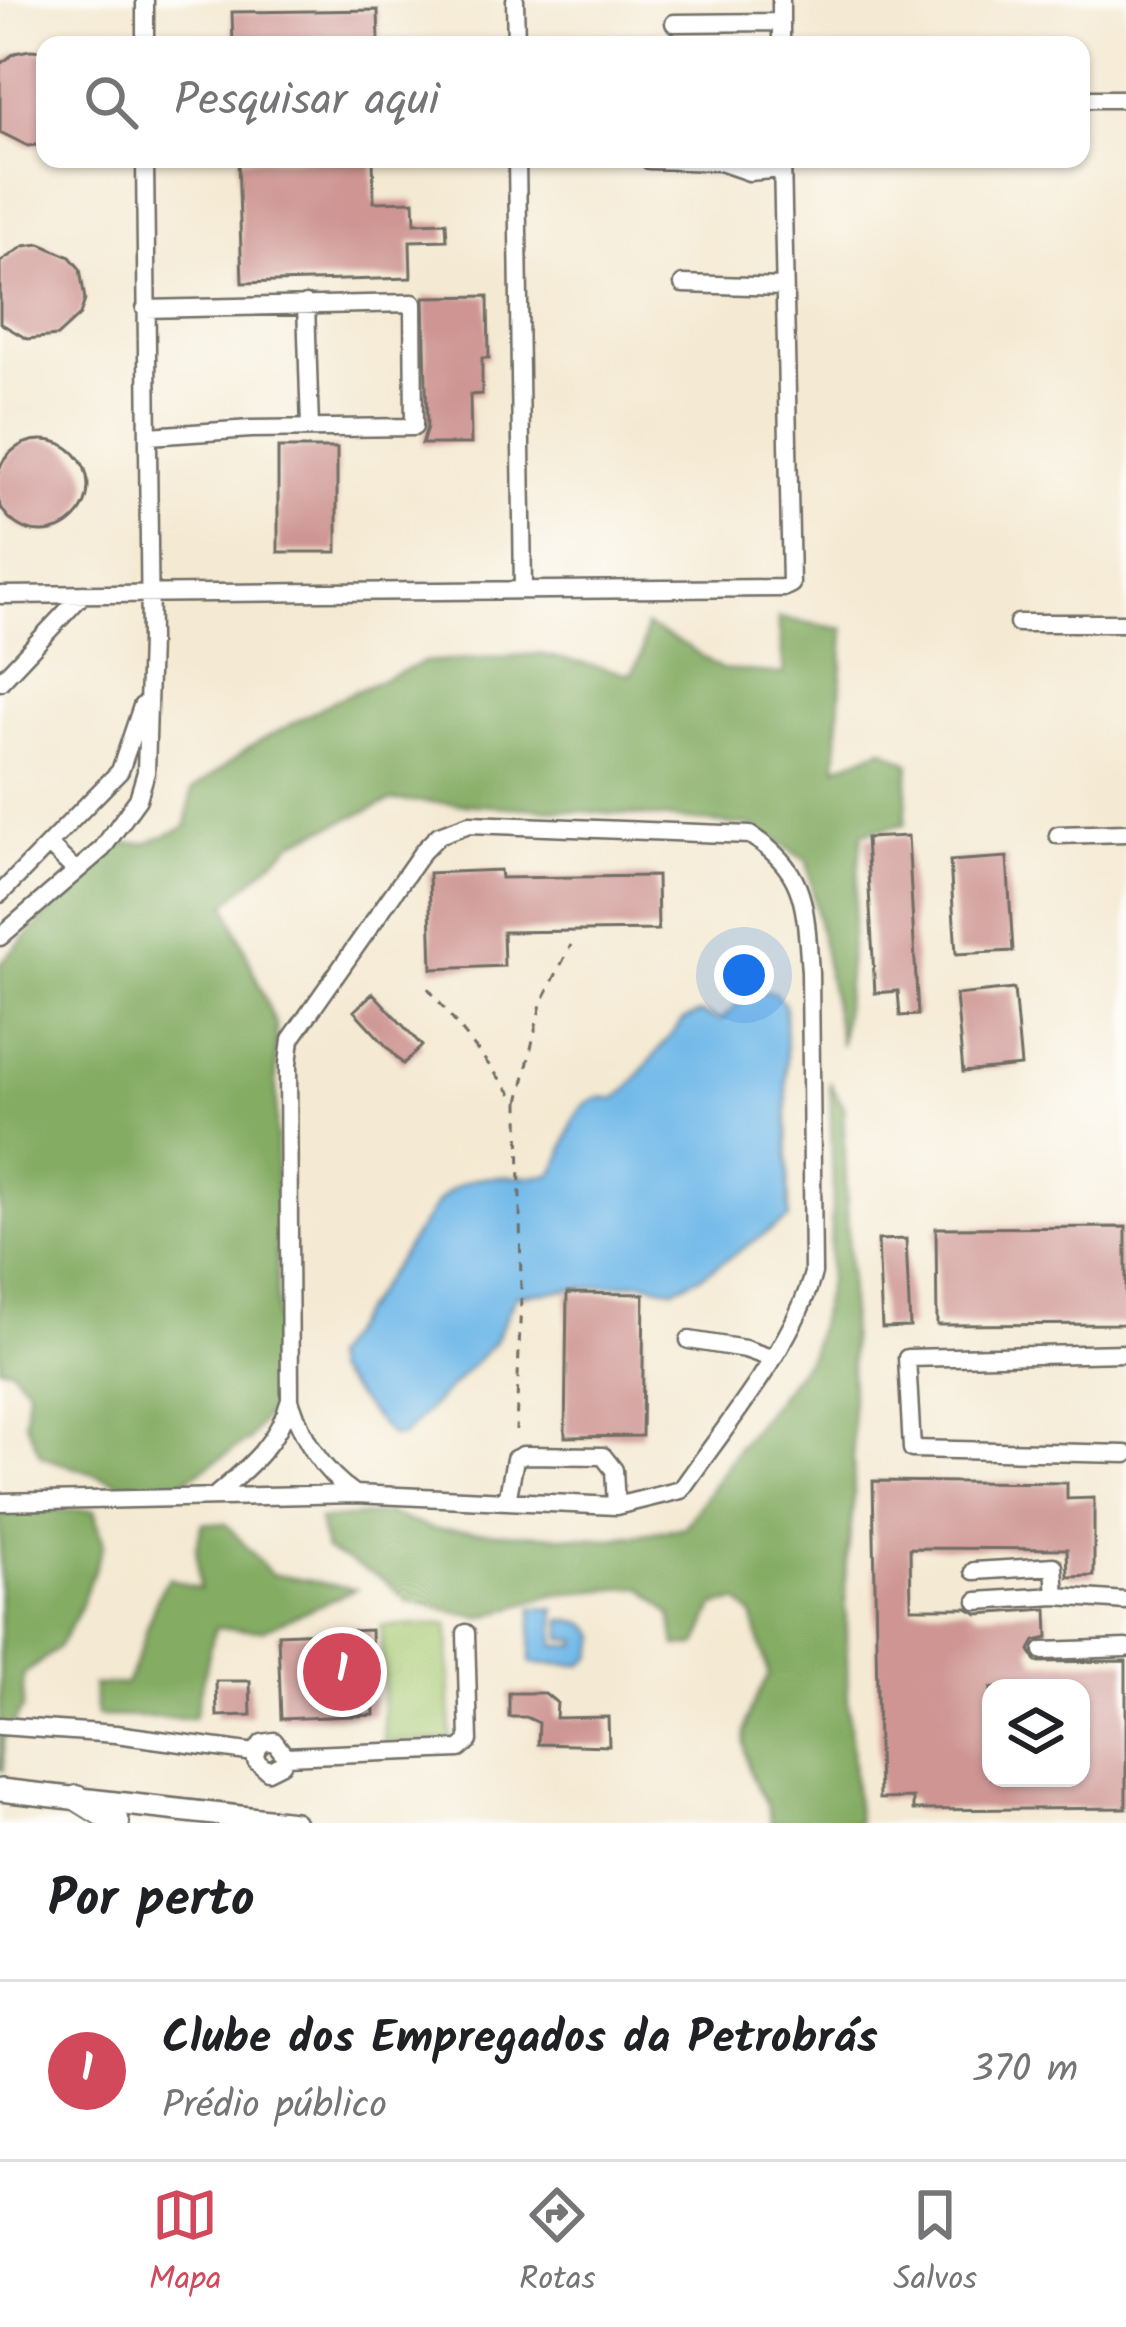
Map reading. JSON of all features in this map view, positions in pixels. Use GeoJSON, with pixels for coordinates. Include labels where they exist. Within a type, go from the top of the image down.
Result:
{"type":"FeatureCollection","features":[{"type":"Feature","properties":{"kind":"highway"},"geometry":{"type":"LineString","coordinates":[[77,1798],[117,1823]]}},
{"type":"Feature","properties":{"kind":"main road"},"geometry":{"type":"LineString","coordinates":[[0,1790],[294,1823]]}},
{"type":"Feature","properties":{"kind":"lane"},"geometry":{"type":"LineString","coordinates":[[145,0],[145,36]]}},
{"type":"Feature","properties":{"kind":"lane"},"geometry":{"type":"LineString","coordinates":[[515,0],[516,36]]}},
{"type":"Feature","properties":{"kind":"lane"},"geometry":{"type":"LineString","coordinates":[[781,0],[781,36]]}},
{"type":"Feature","properties":{"kind":"lane"},"geometry":{"type":"LineString","coordinates":[[674,23],[781,22]]}},
{"type":"Feature","properties":{"kind":"lane"},"geometry":{"type":"LineString","coordinates":[[1090,99],[1126,99]]}},
{"type":"Feature","properties":{"kind":"lane"},"geometry":{"type":"LineString","coordinates":[[0,937],[102,849],[126,818],[142,785],[148,755],[145,168]]}},
{"type":"Feature","properties":{"kind":"lane"},"geometry":{"type":"LineString","coordinates":[[517,168],[523,589]]}},
{"type":"Feature","properties":{"kind":"lane"},"geometry":{"type":"LineString","coordinates":[[0,596],[783,588],[790,584],[782,168]]}},
{"type":"Feature","properties":{"kind":"lane"},"geometry":{"type":"LineString","coordinates":[[683,284],[783,286]]}},
{"type":"Feature","properties":{"kind":"lane"},"geometry":{"type":"LineString","coordinates":[[145,309],[413,303],[414,427],[149,436]]}},
{"type":"Feature","properties":{"kind":"lane"},"geometry":{"type":"LineString","coordinates":[[307,304],[310,428]]}},
{"type":"Feature","properties":{"kind":"lane"},"geometry":{"type":"LineString","coordinates":[[0,682],[83,594]]}},
{"type":"Feature","properties":{"kind":"lane"},"geometry":{"type":"LineString","coordinates":[[1018,623],[1126,623]]}},
{"type":"Feature","properties":{"kind":"lane"},"geometry":{"type":"LineString","coordinates":[[0,894],[120,771],[141,715],[150,640]]}},
{"type":"Feature","properties":{"kind":"lane"},"geometry":{"type":"LineString","coordinates":[[0,1502],[356,1493],[616,1506],[681,1490],[771,1358],[808,1292],[813,1273],[806,924],[793,871],[772,849],[750,835],[469,824],[439,835],[423,851],[291,1039],[290,1400],[283,1425],[272,1441],[216,1495]]}},
{"type":"Feature","properties":{"kind":"lane"},"geometry":{"type":"LineString","coordinates":[[1058,835],[1126,833]]}},
{"type":"Feature","properties":{"kind":"lane"},"geometry":{"type":"LineString","coordinates":[[50,846],[76,871]]}},
{"type":"Feature","properties":{"kind":"lane"},"geometry":{"type":"LineString","coordinates":[[689,1340],[771,1358]]}},
{"type":"Feature","properties":{"kind":"lane"},"geometry":{"type":"LineString","coordinates":[[1126,1353],[908,1358],[912,1449],[1126,1454]]}},
{"type":"Feature","properties":{"kind":"lane"},"geometry":{"type":"LineString","coordinates":[[290,1400],[313,1454],[339,1483],[356,1493]]}},
{"type":"Feature","properties":{"kind":"lane"},"geometry":{"type":"LineString","coordinates":[[507,1501],[515,1460],[523,1455],[603,1456],[614,1470],[616,1506]]}},
{"type":"Feature","properties":{"kind":"lane"},"geometry":{"type":"LineString","coordinates":[[974,1571],[1054,1566],[1056,1596]]}},
{"type":"Feature","properties":{"kind":"lane"},"geometry":{"type":"LineString","coordinates":[[977,1601],[1056,1596],[1126,1600]]}},
{"type":"Feature","properties":{"kind":"lane"},"geometry":{"type":"LineString","coordinates":[[0,1726],[116,1734],[255,1753],[256,1761],[268,1771],[282,1764],[285,1756],[460,1749],[469,1741],[466,1633]]}},
{"type":"Feature","properties":{"kind":"lane"},"geometry":{"type":"LineString","coordinates":[[1042,1651],[1126,1648]]}},
{"type":"Feature","properties":{"kind":"path"},"geometry":{"type":"LineString","coordinates":[[516,1430],[521,1298],[519,1103],[541,1004],[572,945]]}},
{"type":"Feature","properties":{"kind":"path"},"geometry":{"type":"LineString","coordinates":[[428,988],[519,1103]]}},
{"type":"Feature","properties":{"kind":"green space"},"geometry":{"type":"Polygon","coordinates":[[[778,618],[844,629],[836,767],[883,749],[909,763],[905,824],[862,833],[841,1045],[807,861],[753,826],[393,800],[295,841],[226,904],[276,1026],[273,1405],[249,1440],[170,1490],[117,1482],[41,1456],[25,1421],[28,1388],[10,1368],[0,1367],[0,964],[115,844],[148,843],[186,827],[192,790],[253,745],[337,699],[424,662],[539,654],[631,674],[641,656],[646,626],[721,669],[784,674],[778,618]]]}},
{"type":"Feature","properties":{"kind":"green space"},"geometry":{"type":"Polygon","coordinates":[[[830,1082],[843,1107],[849,1258],[854,1496],[845,1580],[858,1823],[770,1823],[744,1742],[751,1709],[769,1675],[752,1615],[738,1601],[714,1606],[697,1645],[676,1646],[671,1615],[642,1587],[556,1594],[481,1618],[406,1600],[384,1580],[326,1550],[319,1520],[385,1513],[433,1529],[612,1539],[685,1527],[811,1354],[828,1282],[833,1192],[830,1082]]]}},
{"type":"Feature","properties":{"kind":"green space"},"geometry":{"type":"Polygon","coordinates":[[[94,1510],[104,1544],[76,1617],[57,1649],[23,1675],[23,1708],[3,1740],[4,1770],[0,1770],[0,1511],[94,1510]]]}},
{"type":"Feature","properties":{"kind":"green space"},"geometry":{"type":"Polygon","coordinates":[[[203,1523],[226,1524],[271,1574],[356,1589],[262,1630],[215,1628],[194,1718],[97,1716],[93,1685],[125,1684],[169,1578],[200,1589],[196,1546],[203,1523]]]}},
{"type":"Feature","properties":{"kind":"green space"},"geometry":{"type":"Polygon","coordinates":[[[448,1624],[451,1740],[384,1742],[381,1626],[448,1624]]]}},
{"type":"Feature","properties":{"kind":"water"},"geometry":{"type":"Polygon","coordinates":[[[773,992],[785,1005],[789,1218],[700,1277],[673,1289],[643,1282],[516,1295],[494,1343],[402,1436],[391,1436],[333,1371],[330,1358],[438,1202],[451,1190],[477,1179],[551,1175],[578,1112],[598,1098],[614,1099],[626,1091],[683,1020],[700,1013],[721,1020],[750,993],[773,992]]]}},
{"type":"Feature","properties":{"kind":"water"},"geometry":{"type":"Polygon","coordinates":[[[532,1608],[555,1609],[555,1646],[577,1646],[577,1640],[562,1639],[562,1620],[591,1628],[598,1637],[592,1658],[581,1665],[531,1663],[532,1608]]]}},
{"type":"Feature","properties":{"kind":"building"},"geometry":{"type":"Polygon","coordinates":[[[378,10],[379,36],[233,36],[232,12],[378,10]]]}},
{"type":"Feature","properties":{"kind":"building"},"geometry":{"type":"Polygon","coordinates":[[[36,50],[36,145],[28,146],[0,132],[0,64],[15,53],[36,50]]]}},
{"type":"Feature","properties":{"kind":"building"},"geometry":{"type":"Polygon","coordinates":[[[238,168],[373,168],[374,202],[414,201],[415,223],[446,222],[447,240],[410,241],[411,278],[242,283],[238,168]]]}},
{"type":"Feature","properties":{"kind":"building"},"geometry":{"type":"Polygon","coordinates":[[[40,244],[70,257],[80,269],[85,300],[80,315],[57,336],[27,339],[0,323],[0,262],[24,246],[40,244]]]}},
{"type":"Feature","properties":{"kind":"building"},"geometry":{"type":"Polygon","coordinates":[[[488,296],[489,358],[482,358],[482,394],[470,395],[471,444],[422,444],[427,427],[424,297],[488,296]]]}},
{"type":"Feature","properties":{"kind":"building"},"geometry":{"type":"Polygon","coordinates":[[[24,443],[60,443],[85,468],[85,504],[60,529],[24,529],[-1,504],[-1,468],[24,443]]]}},
{"type":"Feature","properties":{"kind":"building"},"geometry":{"type":"Polygon","coordinates":[[[278,448],[337,448],[337,552],[278,552],[278,448]]]}},
{"type":"Feature","properties":{"kind":"building"},"geometry":{"type":"Polygon","coordinates":[[[908,836],[918,1015],[900,1016],[898,991],[875,993],[866,838],[908,836]]]}},
{"type":"Feature","properties":{"kind":"building"},"geometry":{"type":"Polygon","coordinates":[[[1007,857],[1013,951],[956,954],[950,861],[1007,857]]]}},
{"type":"Feature","properties":{"kind":"building"},"geometry":{"type":"Polygon","coordinates":[[[500,870],[501,878],[657,876],[658,930],[503,932],[504,966],[432,969],[429,873],[500,870]]]}},
{"type":"Feature","properties":{"kind":"building"},"geometry":{"type":"Polygon","coordinates":[[[1014,989],[1021,1066],[963,1072],[956,995],[1014,989]]]}},
{"type":"Feature","properties":{"kind":"building"},"geometry":{"type":"Polygon","coordinates":[[[373,993],[422,1046],[403,1064],[354,1011],[373,993]]]}},
{"type":"Feature","properties":{"kind":"building"},"geometry":{"type":"Polygon","coordinates":[[[1126,1227],[1126,1324],[937,1325],[936,1228],[1126,1227]]]}},
{"type":"Feature","properties":{"kind":"building"},"geometry":{"type":"Polygon","coordinates":[[[906,1239],[910,1327],[882,1328],[878,1240],[906,1239]]]}},
{"type":"Feature","properties":{"kind":"building"},"geometry":{"type":"Polygon","coordinates":[[[567,1293],[644,1294],[642,1436],[565,1437],[567,1293]]]}},
{"type":"Feature","properties":{"kind":"building"},"geometry":{"type":"Polygon","coordinates":[[[873,1481],[1067,1483],[1067,1499],[1094,1498],[1094,1576],[1068,1577],[1067,1549],[910,1548],[911,1608],[967,1608],[978,1614],[1047,1609],[1048,1638],[1035,1641],[1030,1650],[1036,1662],[1126,1661],[1126,1808],[913,1810],[913,1798],[879,1799],[873,1481]]]}},
{"type":"Feature","properties":{"kind":"building"},"geometry":{"type":"Polygon","coordinates":[[[371,1630],[374,1715],[281,1719],[278,1634],[371,1630]]]}},
{"type":"Feature","properties":{"kind":"building"},"geometry":{"type":"Polygon","coordinates":[[[216,1681],[250,1681],[251,1715],[217,1716],[216,1681]]]}},
{"type":"Feature","properties":{"kind":"building"},"geometry":{"type":"Polygon","coordinates":[[[509,1693],[545,1693],[557,1703],[556,1718],[608,1717],[609,1746],[538,1744],[539,1723],[509,1717],[509,1693]]]}},
{"type":"Feature","properties":{"kind":"place","name":"Clube dos Empregados da Petrobrás"},"geometry":{"type":"Point","coordinates":[342,1672]}}]}
